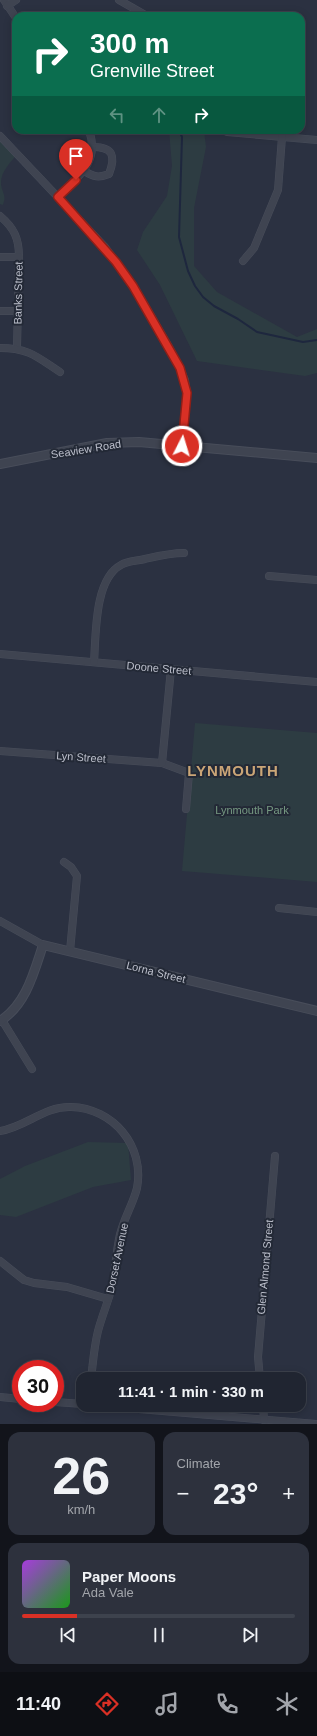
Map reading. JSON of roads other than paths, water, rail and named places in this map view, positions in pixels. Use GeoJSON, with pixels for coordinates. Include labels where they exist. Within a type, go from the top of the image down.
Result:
{"type":"FeatureCollection","features":[{"type":"Feature","properties":{"kind":"street"},"geometry":{"type":"LineString","coordinates":[[12,12],[6,3],[16,0]]}},
{"type":"Feature","properties":{"kind":"street"},"geometry":{"type":"LineString","coordinates":[[119,0],[140,12]]}},
{"type":"Feature","properties":{"kind":"street"},"geometry":{"type":"LineString","coordinates":[[58,197],[89,164],[93,147],[89,134]]}},
{"type":"Feature","properties":{"kind":"street"},"geometry":{"type":"LineString","coordinates":[[249,134],[317,140]]}},
{"type":"Feature","properties":{"kind":"street"},"geometry":{"type":"LineString","coordinates":[[0,136],[58,197],[116,262],[133,286],[180,368],[187,393],[182,446]]}},
{"type":"Feature","properties":{"kind":"street"},"geometry":{"type":"LineString","coordinates":[[243,261],[254,248],[278,190],[282,137]]}},
{"type":"Feature","properties":{"kind":"street"},"geometry":{"type":"LineString","coordinates":[[84,171],[93,177],[100,178],[109,174],[113,157],[110,152],[102,147],[93,147]]}},
{"type":"Feature","properties":{"kind":"street"},"geometry":{"type":"LineString","coordinates":[[0,216],[12,228],[16,236],[19,256]]}},
{"type":"Feature","properties":{"kind":"street","name":"Banks Street"},"geometry":{"type":"LineString","coordinates":[[0,257],[19,256],[17,348]]}},
{"type":"Feature","properties":{"kind":"street"},"geometry":{"type":"LineString","coordinates":[[0,310],[17,311]]}},
{"type":"Feature","properties":{"kind":"street"},"geometry":{"type":"LineString","coordinates":[[0,348],[17,348],[32,354],[60,372]]}},
{"type":"Feature","properties":{"kind":"street","name":"Seaview Road"},"geometry":{"type":"LineString","coordinates":[[0,464],[107,443],[139,442],[317,458]]}},
{"type":"Feature","properties":{"kind":"street"},"geometry":{"type":"LineString","coordinates":[[94,662],[100,599],[103,588],[111,574],[121,565],[170,553],[184,553]]}},
{"type":"Feature","properties":{"kind":"street"},"geometry":{"type":"LineString","coordinates":[[269,576],[317,580]]}},
{"type":"Feature","properties":{"kind":"street","name":"Doone Street"},"geometry":{"type":"LineString","coordinates":[[0,654],[317,682]]}},
{"type":"Feature","properties":{"kind":"street"},"geometry":{"type":"LineString","coordinates":[[162,763],[171,669]]}},
{"type":"Feature","properties":{"kind":"street","name":"Lyn Street"},"geometry":{"type":"LineString","coordinates":[[0,751],[162,763],[189,773],[186,809]]}},
{"type":"Feature","properties":{"kind":"street"},"geometry":{"type":"LineString","coordinates":[[64,862],[71,867],[77,876],[70,951]]}},
{"type":"Feature","properties":{"kind":"street"},"geometry":{"type":"LineString","coordinates":[[279,908],[317,912]]}},
{"type":"Feature","properties":{"kind":"street","name":"Lorna Street"},"geometry":{"type":"LineString","coordinates":[[0,921],[43,945],[317,1011]]}},
{"type":"Feature","properties":{"kind":"street"},"geometry":{"type":"LineString","coordinates":[[32,1070],[1,1020],[17,1006],[25,992],[43,945]]}},
{"type":"Feature","properties":{"kind":"street","name":"Dorset Avenue"},"geometry":{"type":"LineString","coordinates":[[0,1131],[20,1125],[51,1110],[80,1107],[97,1112],[111,1120],[122,1130],[129,1140],[138,1164],[137,1187],[120,1231],[112,1288],[96,1340],[92,1372]]}},
{"type":"Feature","properties":{"kind":"street","name":"Glen Almond Street"},"geometry":{"type":"LineString","coordinates":[[259,1372],[258,1357],[275,1156]]}},
{"type":"Feature","properties":{"kind":"street"},"geometry":{"type":"LineString","coordinates":[[0,1261],[24,1280],[34,1283],[67,1287],[108,1299]]}},
{"type":"Feature","properties":{"kind":"street"},"geometry":{"type":"LineString","coordinates":[[0,1397],[12,1398]]}},
{"type":"Feature","properties":{"kind":"street"},"geometry":{"type":"LineString","coordinates":[[64,1403],[76,1404]]}},
{"type":"Feature","properties":{"kind":"street"},"geometry":{"type":"LineString","coordinates":[[172,1412],[316,1424]]}},
{"type":"Feature","properties":{"kind":"street"},"geometry":{"type":"LineString","coordinates":[[263,1412],[264,1420]]}},
{"type":"Feature","properties":{"kind":"waterway"},"geometry":{"type":"LineString","coordinates":[[181,134],[182,137],[179,237],[188,271],[195,286],[203,297],[214,306],[238,319],[257,332],[303,342],[317,340]]}},
{"type":"Feature","properties":{"kind":"district","name":"LYNMOUTH"},"geometry":{"type":"Point","coordinates":[233,771]}},
{"type":"Feature","properties":{"kind":"park label","name":"Lynmouth Park"},"geometry":{"type":"Point","coordinates":[252,810]}}]}
